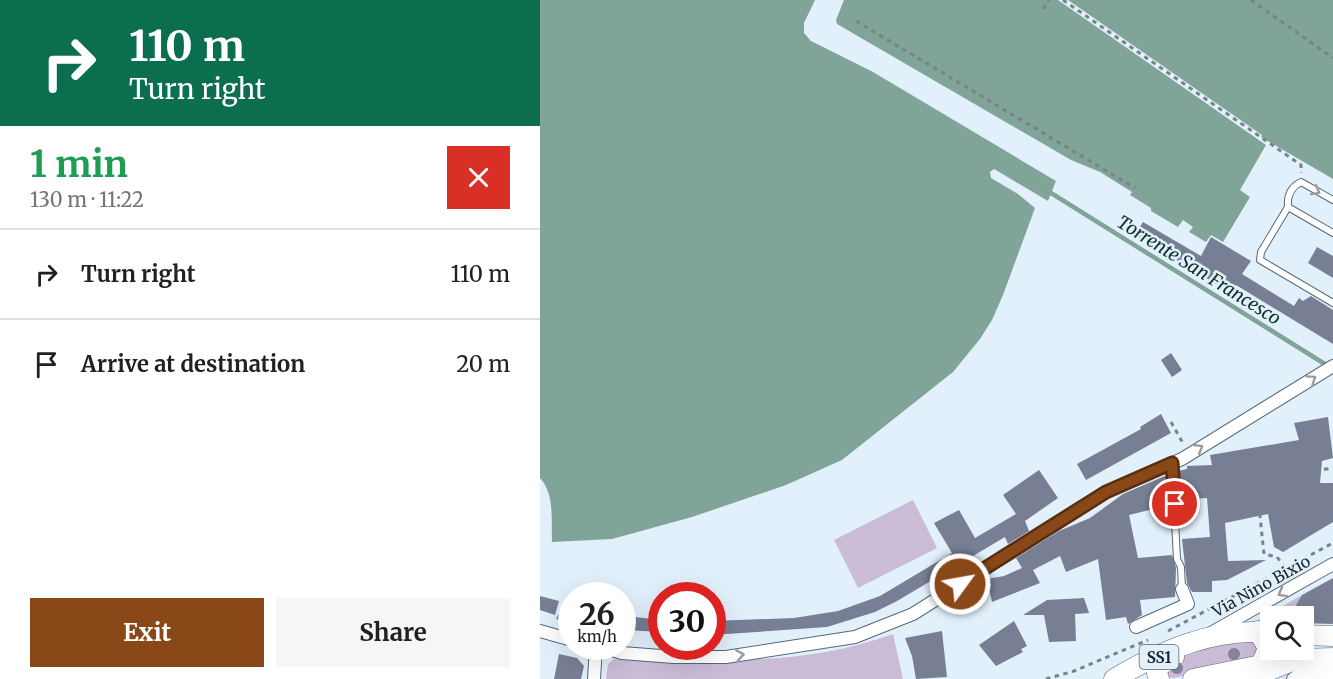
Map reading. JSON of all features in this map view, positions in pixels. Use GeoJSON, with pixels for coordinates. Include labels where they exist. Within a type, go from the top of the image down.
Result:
{"type":"FeatureCollection","features":[{"type":"Feature","properties":{"kind":"main road","name":"SS1"},"geometry":{"type":"LineString","coordinates":[[1114,679],[1205,637],[1240,631],[1260,632]]}},
{"type":"Feature","properties":{"kind":"main road"},"geometry":{"type":"LineString","coordinates":[[1314,635],[1333,636]]}},
{"type":"Feature","properties":{"kind":"main road"},"geometry":{"type":"LineString","coordinates":[[1159,679],[1156,673],[1162,663],[1197,647],[1205,637]]}},
{"type":"Feature","properties":{"kind":"main road"},"geometry":{"type":"LineString","coordinates":[[1314,646],[1333,645]]}},
{"type":"Feature","properties":{"kind":"main road"},"geometry":{"type":"LineString","coordinates":[[1225,679],[1289,668],[1307,658],[1333,658]]}},
{"type":"Feature","properties":{"kind":"main road"},"geometry":{"type":"LineString","coordinates":[[1193,679],[1257,668],[1264,660]]}},
{"type":"Feature","properties":{"kind":"street"},"geometry":{"type":"LineString","coordinates":[[636,654],[726,657],[855,637],[913,614],[1106,492],[1189,454],[1333,366]]}},
{"type":"Feature","properties":{"kind":"street","name":"Via Nino Bixio"},"geometry":{"type":"LineString","coordinates":[[1205,637],[1333,564]]}},
{"type":"Feature","properties":{"kind":"street"},"geometry":{"type":"LineString","coordinates":[[1136,627],[1188,604],[1182,589]]}},
{"type":"Feature","properties":{"kind":"street"},"geometry":{"type":"LineString","coordinates":[[540,631],[558,636]]}},
{"type":"Feature","properties":{"kind":"street"},"geometry":{"type":"LineString","coordinates":[[594,679],[596,660]]}},
{"type":"Feature","properties":{"kind":"street"},"geometry":{"type":"LineString","coordinates":[[1289,668],[1300,674],[1333,674]]}},
{"type":"Feature","properties":{"kind":"lane"},"geometry":{"type":"LineString","coordinates":[[1333,200],[1300,182],[1295,185],[1287,199],[1288,207],[1261,252],[1260,260],[1333,303]]}},
{"type":"Feature","properties":{"kind":"lane"},"geometry":{"type":"LineString","coordinates":[[1288,207],[1333,233]]}},
{"type":"Feature","properties":{"kind":"lane"},"geometry":{"type":"LineString","coordinates":[[1172,463],[1177,559],[1181,567],[1182,589]]}},
{"type":"Feature","properties":{"kind":"path"},"geometry":{"type":"LineString","coordinates":[[1043,9],[1049,0]]}},
{"type":"Feature","properties":{"kind":"path"},"geometry":{"type":"LineString","coordinates":[[1063,0],[1301,165],[1300,182]]}},
{"type":"Feature","properties":{"kind":"path"},"geometry":{"type":"LineString","coordinates":[[1251,0],[1333,58]]}},
{"type":"Feature","properties":{"kind":"path"},"geometry":{"type":"LineString","coordinates":[[856,21],[1135,188]]}},
{"type":"Feature","properties":{"kind":"path"},"geometry":{"type":"LineString","coordinates":[[1171,422],[1189,454]]}},
{"type":"Feature","properties":{"kind":"path"},"geometry":{"type":"LineString","coordinates":[[1285,568],[1277,557],[1264,554],[1256,479],[1333,468]]}},
{"type":"Feature","properties":{"kind":"path"},"geometry":{"type":"LineString","coordinates":[[1161,635],[1333,543]]}},
{"type":"Feature","properties":{"kind":"path"},"geometry":{"type":"LineString","coordinates":[[1046,679],[1074,671],[1150,639]]}},
{"type":"Feature","properties":{"kind":"shaded area"},"geometry":{"type":"Polygon","coordinates":[[[540,0],[815,0],[804,23],[804,33],[811,41],[873,72],[1056,181],[1048,201],[994,169],[990,172],[991,178],[1018,194],[1035,208],[992,320],[980,339],[953,372],[842,460],[786,485],[692,517],[612,539],[552,542],[550,500],[545,484],[540,478],[540,0]]]}},
{"type":"Feature","properties":{"kind":"shaded area"},"geometry":{"type":"Polygon","coordinates":[[[844,0],[1058,0],[1266,145],[1240,190],[1250,197],[1223,242],[1211,235],[1206,242],[1189,232],[1193,227],[1183,220],[1178,227],[1151,211],[1151,208],[1130,195],[1132,192],[1100,172],[1071,160],[837,24],[836,20],[844,0]]]}},
{"type":"Feature","properties":{"kind":"shaded area"},"geometry":{"type":"Polygon","coordinates":[[[1068,0],[1333,0],[1333,179],[1261,137],[1262,135],[1068,0]]]}},
{"type":"Feature","properties":{"kind":"shaded area"},"geometry":{"type":"Polygon","coordinates":[[[913,500],[937,548],[858,588],[834,540],[913,500]]]}},
{"type":"Feature","properties":{"kind":"shaded area"},"geometry":{"type":"Polygon","coordinates":[[[1302,595],[1296,606],[1283,606],[1302,595]]]}},
{"type":"Feature","properties":{"kind":"shaded area"},"geometry":{"type":"Polygon","coordinates":[[[893,634],[903,679],[606,679],[608,664],[613,660],[636,660],[636,656],[648,657],[648,660],[762,659],[827,652],[893,634]]]}},
{"type":"Feature","properties":{"kind":"shaded area"},"geometry":{"type":"Polygon","coordinates":[[[1258,637],[1260,659],[1174,678],[1166,677],[1169,662],[1228,641],[1258,637]]]}},
{"type":"Feature","properties":{"kind":"building"},"geometry":{"type":"Polygon","coordinates":[[[1143,222],[1201,256],[1211,237],[1251,261],[1242,274],[1294,306],[1299,298],[1303,301],[1311,296],[1333,310],[1333,344],[1236,285],[1231,293],[1135,235],[1143,222]]]}},
{"type":"Feature","properties":{"kind":"building"},"geometry":{"type":"Polygon","coordinates":[[[1317,247],[1333,256],[1333,278],[1308,263],[1317,247]]]}},
{"type":"Feature","properties":{"kind":"building"},"geometry":{"type":"Polygon","coordinates":[[[1171,353],[1182,370],[1172,377],[1161,360],[1171,353]]]}},
{"type":"Feature","properties":{"kind":"building"},"geometry":{"type":"Polygon","coordinates":[[[1161,414],[1171,433],[1086,480],[1077,464],[1141,429],[1140,427],[1161,414]]]}},
{"type":"Feature","properties":{"kind":"building"},"geometry":{"type":"Polygon","coordinates":[[[1328,417],[1333,458],[1322,461],[1320,483],[1333,483],[1333,522],[1283,552],[1274,547],[1268,514],[1225,523],[1228,561],[1266,560],[1227,580],[1212,581],[1212,592],[1192,592],[1187,583],[1182,539],[1210,537],[1207,498],[1179,500],[1178,471],[1187,469],[1187,466],[1212,465],[1210,455],[1299,440],[1294,423],[1328,417]]]}},
{"type":"Feature","properties":{"kind":"building"},"geometry":{"type":"Polygon","coordinates":[[[1039,470],[1058,498],[1025,521],[1029,531],[1008,544],[1005,537],[875,612],[827,627],[726,634],[726,620],[794,618],[838,611],[880,596],[952,553],[934,523],[959,510],[975,538],[1016,514],[1003,495],[1039,470]]]}},
{"type":"Feature","properties":{"kind":"building"},"geometry":{"type":"Polygon","coordinates":[[[1167,475],[1169,505],[1129,515],[1138,558],[1172,555],[1176,568],[1175,597],[1140,600],[1142,615],[1128,624],[1126,617],[1106,620],[1098,559],[1066,572],[1060,556],[1033,570],[1040,583],[992,602],[987,579],[1004,576],[1022,568],[1016,558],[1059,531],[1090,518],[1123,494],[1167,475]]]}},
{"type":"Feature","properties":{"kind":"building"},"geometry":{"type":"Polygon","coordinates":[[[1333,578],[1333,624],[1314,623],[1314,606],[1296,606],[1302,595],[1333,578]]]}},
{"type":"Feature","properties":{"kind":"building"},"geometry":{"type":"Polygon","coordinates":[[[540,596],[558,601],[555,615],[540,610],[540,596]]]}},
{"type":"Feature","properties":{"kind":"building"},"geometry":{"type":"Polygon","coordinates":[[[1084,598],[1089,613],[1075,614],[1076,641],[1049,642],[1044,615],[1023,615],[1047,600],[1084,598]]]}},
{"type":"Feature","properties":{"kind":"building"},"geometry":{"type":"Polygon","coordinates":[[[636,617],[648,618],[648,631],[636,631],[636,617]]]}},
{"type":"Feature","properties":{"kind":"building"},"geometry":{"type":"Polygon","coordinates":[[[1014,621],[1027,646],[1021,649],[1023,652],[996,666],[979,645],[1014,621]]]}},
{"type":"Feature","properties":{"kind":"building"},"geometry":{"type":"Polygon","coordinates":[[[942,631],[947,677],[916,679],[912,656],[905,638],[942,631]]]}},
{"type":"Feature","properties":{"kind":"building"},"geometry":{"type":"Polygon","coordinates":[[[558,659],[579,660],[584,666],[581,679],[554,679],[558,659]]]}},
{"type":"Feature","properties":{"kind":"waterway","name":"Torrente San Francesco"},"geometry":{"type":"LineString","coordinates":[[1051,193],[1328,366]]}},
{"type":"Feature","properties":{"kind":"route"},"geometry":{"type":"LineString","coordinates":[[960,584],[1106,492],[1172,463],[1175,504]]}}]}
